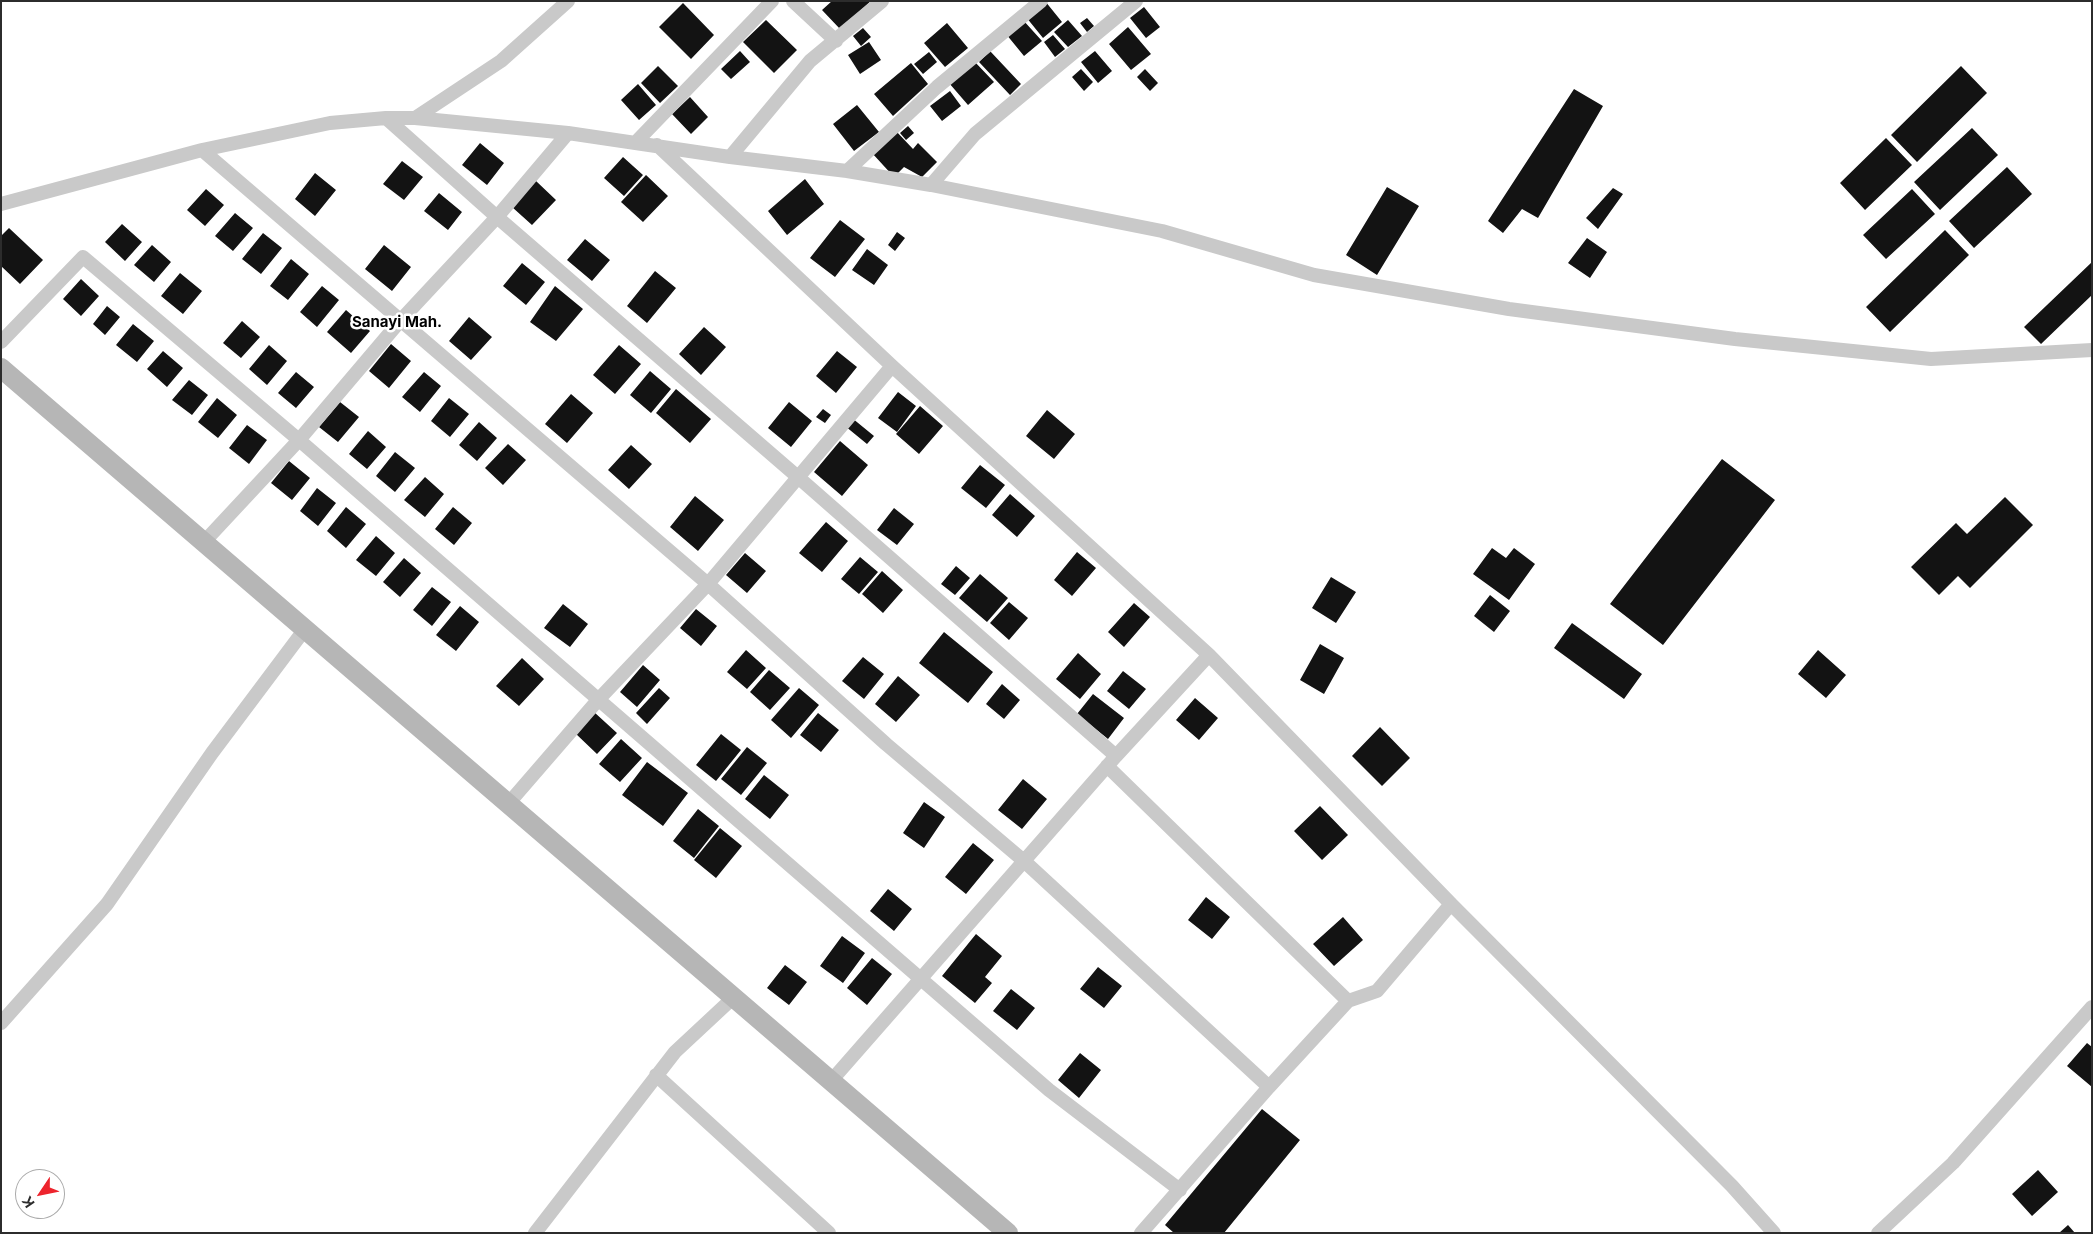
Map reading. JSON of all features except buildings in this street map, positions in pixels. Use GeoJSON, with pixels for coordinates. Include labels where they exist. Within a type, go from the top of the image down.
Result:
{"type":"FeatureCollection","features":[{"type":"Feature","properties":{"kind":"main road"},"geometry":{"type":"LineString","coordinates":[[1,368],[1008,1233]]}},
{"type":"Feature","properties":{"kind":"street"},"geometry":{"type":"LineString","coordinates":[[415,118],[501,61],[568,1]]}},
{"type":"Feature","properties":{"kind":"street"},"geometry":{"type":"LineString","coordinates":[[636,142],[772,1]]}},
{"type":"Feature","properties":{"kind":"street"},"geometry":{"type":"LineString","coordinates":[[793,1],[836,41]]}},
{"type":"Feature","properties":{"kind":"street"},"geometry":{"type":"LineString","coordinates":[[730,158],[810,61],[882,1]]}},
{"type":"Feature","properties":{"kind":"street"},"geometry":{"type":"LineString","coordinates":[[847,171],[937,87],[1041,1]]}},
{"type":"Feature","properties":{"kind":"street"},"geometry":{"type":"LineString","coordinates":[[931,186],[974,134],[1136,1]]}},
{"type":"Feature","properties":{"kind":"street"},"geometry":{"type":"LineString","coordinates":[[386,118],[497,218],[799,478],[1111,761],[1348,1000]]}},
{"type":"Feature","properties":{"kind":"street"},"geometry":{"type":"LineString","coordinates":[[1,204],[202,150],[330,123],[386,118],[415,118],[568,133],[657,145],[730,158],[847,171],[1162,231],[1314,275],[1509,309],[1735,339],[1931,359],[2092,350]]}},
{"type":"Feature","properties":{"kind":"street"},"geometry":{"type":"LineString","coordinates":[[204,542],[298,440],[400,321],[497,218],[568,133]]}},
{"type":"Feature","properties":{"kind":"street"},"geometry":{"type":"LineString","coordinates":[[657,145],[892,366],[1208,656],[1450,904],[1732,1186],[1774,1233]]}},
{"type":"Feature","properties":{"kind":"street"},"geometry":{"type":"LineString","coordinates":[[202,150],[708,584],[886,744],[1024,861],[1269,1087]]}},
{"type":"Feature","properties":{"kind":"street"},"geometry":{"type":"LineString","coordinates":[[1,342],[83,257],[298,440],[1049,1090],[1180,1190]]}},
{"type":"Feature","properties":{"kind":"street"},"geometry":{"type":"LineString","coordinates":[[508,804],[598,700],[708,584],[892,366]]}},
{"type":"Feature","properties":{"kind":"street"},"geometry":{"type":"LineString","coordinates":[[1,1023],[108,904],[212,753],[305,629]]}},
{"type":"Feature","properties":{"kind":"street"},"geometry":{"type":"LineString","coordinates":[[831,1081],[1111,761],[1208,656]]}},
{"type":"Feature","properties":{"kind":"street"},"geometry":{"type":"LineString","coordinates":[[1141,1233],[1348,1000],[1377,992],[1450,904]]}},
{"type":"Feature","properties":{"kind":"street"},"geometry":{"type":"LineString","coordinates":[[536,1233],[675,1052],[734,997]]}},
{"type":"Feature","properties":{"kind":"street"},"geometry":{"type":"LineString","coordinates":[[1878,1233],[1953,1163],[2092,1007]]}},
{"type":"Feature","properties":{"kind":"street"},"geometry":{"type":"LineString","coordinates":[[656,1075],[829,1233]]}},
{"type":"Feature","properties":{"kind":"district","name":"Sanayi Mah."},"geometry":{"type":"Point","coordinates":[397,322]}}]}
